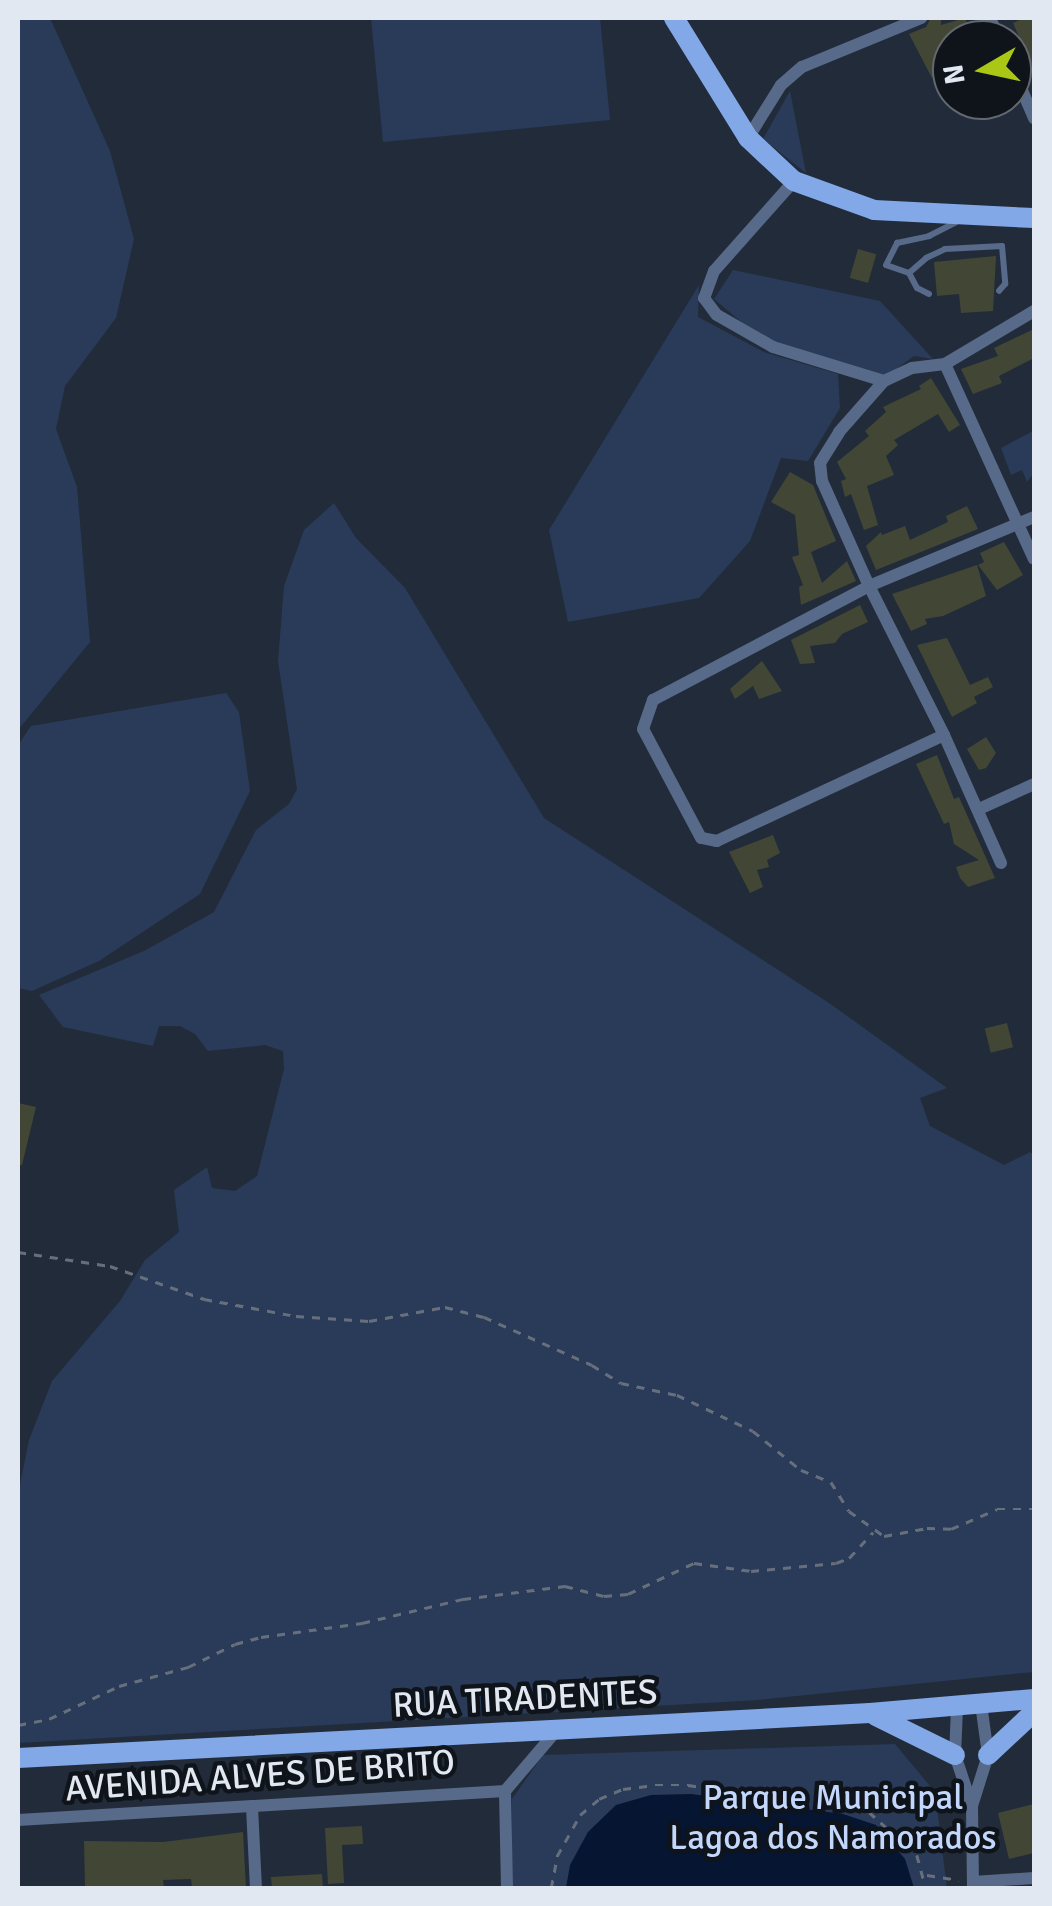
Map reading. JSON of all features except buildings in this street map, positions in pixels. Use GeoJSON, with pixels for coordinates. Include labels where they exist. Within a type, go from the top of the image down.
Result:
{"type":"FeatureCollection","features":[{"type":"Feature","properties":{"kind":"main road"},"geometry":{"type":"LineString","coordinates":[[674,18],[748,138],[794,181],[874,210],[1034,218]]}},
{"type":"Feature","properties":{"kind":"main road","name":"RUA TIRADENTES"},"geometry":{"type":"LineString","coordinates":[[18,1758],[957,1708],[1034,1699]]}},
{"type":"Feature","properties":{"kind":"main road"},"geometry":{"type":"LineString","coordinates":[[988,1755],[1034,1712]]}},
{"type":"Feature","properties":{"kind":"main road"},"geometry":{"type":"LineString","coordinates":[[870,1713],[954,1755]]}},
{"type":"Feature","properties":{"kind":"street"},"geometry":{"type":"LineString","coordinates":[[748,138],[781,85],[802,67],[921,18]]}},
{"type":"Feature","properties":{"kind":"street"},"geometry":{"type":"LineString","coordinates":[[794,181],[714,271],[704,298],[718,315],[773,347],[884,381]]}},
{"type":"Feature","properties":{"kind":"street"},"geometry":{"type":"LineString","coordinates":[[1001,864],[944,734],[868,586],[822,482],[820,463],[827,447],[884,381],[912,368],[946,364],[1034,311]]}},
{"type":"Feature","properties":{"kind":"street"},"geometry":{"type":"LineString","coordinates":[[946,364],[1034,559]]}},
{"type":"Feature","properties":{"kind":"street"},"geometry":{"type":"LineString","coordinates":[[944,734],[728,838],[702,838],[645,736],[645,714],[653,700],[868,586],[1034,517]]}},
{"type":"Feature","properties":{"kind":"street"},"geometry":{"type":"LineString","coordinates":[[979,809],[1034,784]]}},
{"type":"Feature","properties":{"kind":"street"},"geometry":{"type":"LineString","coordinates":[[981,1704],[988,1755],[972,1806],[973,1885],[1034,1878]]}},
{"type":"Feature","properties":{"kind":"street"},"geometry":{"type":"LineString","coordinates":[[957,1708],[954,1755],[972,1806]]}},
{"type":"Feature","properties":{"kind":"street"},"geometry":{"type":"LineString","coordinates":[[506,1888],[506,1791],[557,1730]]}},
{"type":"Feature","properties":{"kind":"street","name":"AVENIDA ALVES DE BRITO"},"geometry":{"type":"LineString","coordinates":[[18,1820],[506,1791]]}},
{"type":"Feature","properties":{"kind":"street"},"geometry":{"type":"LineString","coordinates":[[252,1807],[256,1888]]}},
{"type":"Feature","properties":{"kind":"lane"},"geometry":{"type":"LineString","coordinates":[[929,294],[916,288],[909,274],[886,265],[897,243],[929,236],[970,214]]}},
{"type":"Feature","properties":{"kind":"lane"},"geometry":{"type":"LineString","coordinates":[[909,274],[926,258],[946,249],[1002,246],[1005,284],[999,291]]}},
{"type":"Feature","properties":{"kind":"path"},"geometry":{"type":"LineString","coordinates":[[18,1252],[110,1266],[204,1299],[296,1316],[369,1321],[444,1307],[484,1317],[592,1364],[621,1383],[677,1395],[753,1431],[800,1470],[831,1482],[842,1504],[874,1530],[893,1537],[927,1528],[951,1530],[997,1509],[1034,1508]]}},
{"type":"Feature","properties":{"kind":"path"},"geometry":{"type":"LineString","coordinates":[[18,1725],[49,1718],[119,1686],[188,1667],[236,1644],[261,1637],[362,1623],[463,1599],[565,1586],[604,1596],[628,1594],[694,1563],[750,1572],[836,1563],[850,1558],[874,1530]]}},
{"type":"Feature","properties":{"kind":"path"},"geometry":{"type":"LineString","coordinates":[[551,1888],[557,1856],[580,1815],[599,1799],[655,1785],[688,1786],[869,1812],[905,1839],[926,1875],[926,1888]]}},
{"type":"Feature","properties":{"kind":"path"},"geometry":{"type":"LineString","coordinates":[[926,1875],[973,1885]]}},
{"type":"Feature","properties":{"kind":"green space"},"geometry":{"type":"Polygon","coordinates":[[[18,18],[50,18],[110,151],[134,239],[116,318],[65,386],[56,429],[77,487],[90,642],[18,730],[18,18]]]}},
{"type":"Feature","properties":{"kind":"green space"},"geometry":{"type":"Polygon","coordinates":[[[371,18],[600,18],[610,120],[383,142],[371,18]]]}},
{"type":"Feature","properties":{"kind":"green space"},"geometry":{"type":"Polygon","coordinates":[[[790,91],[806,173],[763,139],[790,91]]]}},
{"type":"Feature","properties":{"kind":"green space"},"geometry":{"type":"Polygon","coordinates":[[[733,270],[880,301],[933,359],[914,356],[885,377],[800,353],[752,331],[714,299],[733,270]]]}},
{"type":"Feature","properties":{"kind":"green space"},"geometry":{"type":"Polygon","coordinates":[[[699,285],[698,317],[764,352],[838,374],[840,408],[808,461],[781,458],[750,541],[699,598],[568,622],[549,530],[699,285]]]}},
{"type":"Feature","properties":{"kind":"green space"},"geometry":{"type":"Polygon","coordinates":[[[1033,431],[1034,473],[1027,482],[1022,470],[1011,475],[1001,448],[1033,431]]]}},
{"type":"Feature","properties":{"kind":"green space"},"geometry":{"type":"Polygon","coordinates":[[[334,503],[356,538],[405,588],[544,818],[832,1005],[947,1088],[920,1098],[930,1126],[1004,1165],[1030,1152],[1034,1155],[1034,1672],[758,1700],[18,1743],[18,1494],[29,1440],[52,1381],[120,1301],[145,1260],[179,1232],[174,1190],[207,1167],[212,1188],[235,1191],[257,1176],[284,1069],[283,1051],[265,1045],[208,1051],[195,1034],[180,1026],[159,1026],[153,1046],[63,1027],[39,995],[144,951],[214,912],[256,830],[289,804],[297,789],[278,661],[284,586],[304,530],[334,503]]]}},
{"type":"Feature","properties":{"kind":"green space"},"geometry":{"type":"Polygon","coordinates":[[[226,693],[239,712],[250,791],[200,894],[99,961],[32,991],[18,988],[18,745],[31,726],[226,693]]]}},
{"type":"Feature","properties":{"kind":"green space","name":"Parque Municipal Lagoa dos Namorados"},"geometry":{"type":"Polygon","coordinates":[[[895,1744],[935,1792],[947,1888],[512,1888],[512,1799],[543,1755],[895,1744]]]}},
{"type":"Feature","properties":{"kind":"shaded area"},"geometry":{"type":"Polygon","coordinates":[[[691,1794],[843,1814],[876,1825],[905,1859],[914,1888],[566,1888],[570,1865],[588,1832],[616,1805],[651,1795],[691,1794]]]}}]}
